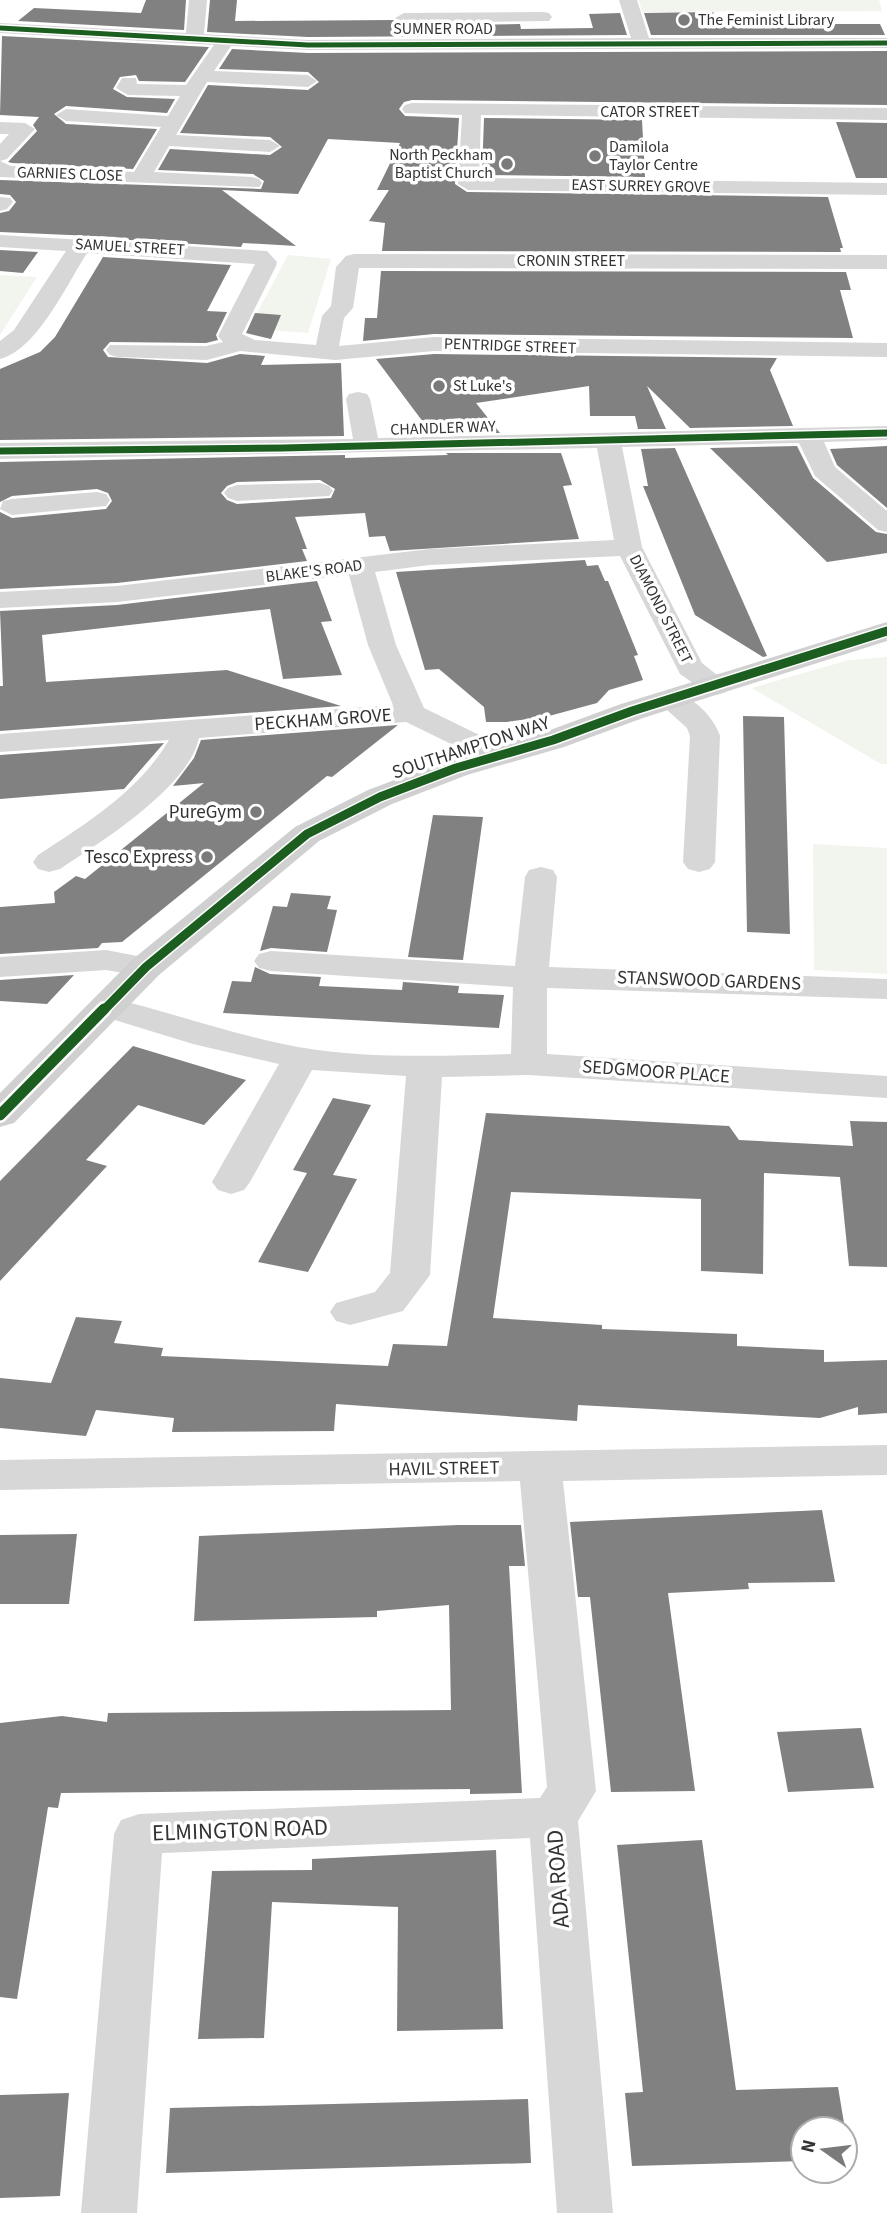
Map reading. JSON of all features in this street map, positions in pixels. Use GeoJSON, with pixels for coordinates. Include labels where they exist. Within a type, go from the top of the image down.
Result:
{"type":"FeatureCollection","features":[{"type":"Feature","properties":{"kind":"main road","name":"SOUTHAMPTON WAY"},"geometry":{"type":"LineString","coordinates":[[0,1115],[146,967],[307,834],[380,797],[497,755],[887,631]]}},
{"type":"Feature","properties":{"kind":"street"},"geometry":{"type":"LineString","coordinates":[[194,41],[198,0]]}},
{"type":"Feature","properties":{"kind":"street"},"geometry":{"type":"LineString","coordinates":[[628,0],[642,44]]}},
{"type":"Feature","properties":{"kind":"street"},"geometry":{"type":"LineString","coordinates":[[405,46],[403,9],[542,17]]}},
{"type":"Feature","properties":{"kind":"street","name":"SUMNER ROAD"},"geometry":{"type":"LineString","coordinates":[[0,28],[194,41],[405,46],[887,44]]}},
{"type":"Feature","properties":{"kind":"street","name":"GARNIES CLOSE"},"geometry":{"type":"LineString","coordinates":[[141,177],[225,42]]}},
{"type":"Feature","properties":{"kind":"street"},"geometry":{"type":"LineString","coordinates":[[129,82],[125,88],[308,81]]}},
{"type":"Feature","properties":{"kind":"street","name":"CATOR STREET"},"geometry":{"type":"LineString","coordinates":[[412,109],[887,114]]}},
{"type":"Feature","properties":{"kind":"street","name":"EAST SURREY GROVE"},"geometry":{"type":"LineString","coordinates":[[472,111],[468,184],[887,189]]}},
{"type":"Feature","properties":{"kind":"street"},"geometry":{"type":"LineString","coordinates":[[66,115],[175,122]]}},
{"type":"Feature","properties":{"kind":"street","name":"GARNIES CLOSE"},"geometry":{"type":"LineString","coordinates":[[0,128],[25,129],[0,155]]}},
{"type":"Feature","properties":{"kind":"street"},"geometry":{"type":"LineString","coordinates":[[164,140],[270,146]]}},
{"type":"Feature","properties":{"kind":"street","name":"GARNIES CLOSE"},"geometry":{"type":"LineString","coordinates":[[0,167],[6,172],[252,183]]}},
{"type":"Feature","properties":{"kind":"street","name":"SAMUEL STREET"},"geometry":{"type":"LineString","coordinates":[[0,241],[259,256],[266,262],[265,266],[230,337],[240,344]]}},
{"type":"Feature","properties":{"kind":"street"},"geometry":{"type":"LineString","coordinates":[[0,352],[23,335],[81,245]]}},
{"type":"Feature","properties":{"kind":"street","name":"CRONIN STREET"},"geometry":{"type":"LineString","coordinates":[[334,352],[333,316],[342,308],[347,267],[354,261],[887,262]]}},
{"type":"Feature","properties":{"kind":"street","name":"PENTRIDGE STREET"},"geometry":{"type":"LineString","coordinates":[[118,350],[215,352],[240,344],[334,352],[434,345],[887,351]]}},
{"type":"Feature","properties":{"kind":"street"},"geometry":{"type":"LineString","coordinates":[[334,352],[355,392],[367,446]]}},
{"type":"Feature","properties":{"kind":"street","name":"CHANDLER WAY"},"geometry":{"type":"LineString","coordinates":[[0,451],[283,448],[887,433]]}},
{"type":"Feature","properties":{"kind":"street"},"geometry":{"type":"LineString","coordinates":[[809,437],[824,471],[887,524]]}},
{"type":"Feature","properties":{"kind":"street","name":"DIAMOND STREET"},"geometry":{"type":"LineString","coordinates":[[608,439],[629,547],[690,668],[716,686]]}},
{"type":"Feature","properties":{"kind":"street"},"geometry":{"type":"LineString","coordinates":[[281,491],[283,448]]}},
{"type":"Feature","properties":{"kind":"street"},"geometry":{"type":"LineString","coordinates":[[56,501],[66,450]]}},
{"type":"Feature","properties":{"kind":"street"},"geometry":{"type":"LineString","coordinates":[[237,493],[320,491]]}},
{"type":"Feature","properties":{"kind":"street"},"geometry":{"type":"LineString","coordinates":[[12,507],[56,501],[97,500]]}},
{"type":"Feature","properties":{"kind":"street","name":"BLAKE'S ROAD"},"geometry":{"type":"LineString","coordinates":[[0,600],[117,594],[429,557],[629,547]]}},
{"type":"Feature","properties":{"kind":"street"},"geometry":{"type":"LineString","coordinates":[[360,566],[382,645],[411,713]]}},
{"type":"Feature","properties":{"kind":"street"},"geometry":{"type":"LineString","coordinates":[[671,700],[701,724],[705,736],[699,862]]}},
{"type":"Feature","properties":{"kind":"street","name":"PECKHAM GROVE"},"geometry":{"type":"LineString","coordinates":[[0,743],[411,713],[497,755]]}},
{"type":"Feature","properties":{"kind":"street"},"geometry":{"type":"LineString","coordinates":[[49,862],[130,808],[169,767],[184,740],[182,730]]}},
{"type":"Feature","properties":{"kind":"street"},"geometry":{"type":"LineString","coordinates":[[528,1064],[532,976],[541,877]]}},
{"type":"Feature","properties":{"kind":"street"},"geometry":{"type":"LineString","coordinates":[[0,967],[106,960],[146,967]]}},
{"type":"Feature","properties":{"kind":"street","name":"STANSWOOD GARDENS"},"geometry":{"type":"LineString","coordinates":[[271,961],[532,976],[887,989]]}},
{"type":"Feature","properties":{"kind":"street","name":"SEDGMOOR PLACE"},"geometry":{"type":"LineString","coordinates":[[107,1007],[206,1036],[300,1058],[425,1067],[528,1064],[887,1087]]}},
{"type":"Feature","properties":{"kind":"street"},"geometry":{"type":"LineString","coordinates":[[231,1182],[300,1058]]}},
{"type":"Feature","properties":{"kind":"street"},"geometry":{"type":"LineString","coordinates":[[350,1312],[389,1303],[410,1275],[425,1067]]}},
{"type":"Feature","properties":{"kind":"street","name":"HAVIL STREET"},"geometry":{"type":"LineString","coordinates":[[0,1475],[887,1460]]}},
{"type":"Feature","properties":{"kind":"street","name":"ADA ROAD"},"geometry":{"type":"LineString","coordinates":[[540,1467],[572,1791],[553,1817],[585,2213]]}},
{"type":"Feature","properties":{"kind":"street","name":"ELMINGTON ROAD"},"geometry":{"type":"LineString","coordinates":[[109,2213],[139,1834],[553,1817]]}},
{"type":"Feature","properties":{"kind":"shaded area"},"geometry":{"type":"Polygon","coordinates":[[[639,0],[879,0],[882,11],[642,12],[639,0]]]}},
{"type":"Feature","properties":{"kind":"shaded area"},"geometry":{"type":"Polygon","coordinates":[[[288,255],[331,259],[308,333],[249,328],[288,255]]]}},
{"type":"Feature","properties":{"kind":"shaded area"},"geometry":{"type":"Polygon","coordinates":[[[0,275],[37,277],[0,335],[0,275]]]}},
{"type":"Feature","properties":{"kind":"shaded area"},"geometry":{"type":"Polygon","coordinates":[[[887,657],[887,764],[881,764],[752,688],[849,660],[887,657]]]}},
{"type":"Feature","properties":{"kind":"shaded area"},"geometry":{"type":"Polygon","coordinates":[[[813,844],[887,848],[887,974],[814,970],[813,844]]]}},
{"type":"Feature","properties":{"kind":"building"},"geometry":{"type":"Polygon","coordinates":[[[146,0],[186,0],[184,30],[18,21],[34,8],[141,13],[146,0]]]}},
{"type":"Feature","properties":{"kind":"building"},"geometry":{"type":"Polygon","coordinates":[[[210,0],[237,0],[235,21],[393,20],[404,26],[520,24],[521,29],[593,28],[589,14],[620,13],[627,35],[308,37],[207,32],[210,0]]]}},
{"type":"Feature","properties":{"kind":"building"},"geometry":{"type":"Polygon","coordinates":[[[713,12],[717,20],[761,21],[763,24],[880,24],[885,35],[651,35],[644,13],[713,12]]]}},
{"type":"Feature","properties":{"kind":"building"},"geometry":{"type":"Polygon","coordinates":[[[2,36],[209,47],[185,82],[139,81],[136,75],[120,77],[113,89],[127,97],[175,99],[167,113],[66,106],[54,114],[66,124],[157,129],[133,169],[12,163],[8,162],[37,131],[33,125],[39,117],[0,115],[2,36]]]}},
{"type":"Feature","properties":{"kind":"building"},"geometry":{"type":"Polygon","coordinates":[[[232,49],[308,53],[887,51],[887,105],[412,100],[404,102],[399,109],[405,116],[459,118],[455,184],[467,192],[828,197],[843,248],[840,248],[841,252],[382,251],[385,223],[369,221],[389,190],[377,190],[400,143],[328,139],[298,194],[222,190],[296,246],[243,243],[241,247],[114,239],[116,237],[0,232],[0,213],[9,211],[16,202],[10,195],[0,194],[0,180],[261,189],[264,181],[253,174],[158,170],[170,149],[270,155],[282,147],[270,137],[180,133],[208,85],[308,90],[319,82],[308,72],[219,69],[232,49]]]}},
{"type":"Feature","properties":{"kind":"building"},"geometry":{"type":"Polygon","coordinates":[[[484,118],[642,120],[645,177],[482,175],[484,118]]]}},
{"type":"Feature","properties":{"kind":"building"},"geometry":{"type":"Polygon","coordinates":[[[836,122],[887,123],[887,178],[856,178],[836,122]]]}},
{"type":"Feature","properties":{"kind":"building"},"geometry":{"type":"Polygon","coordinates":[[[0,250],[38,252],[23,273],[0,271],[0,250]]]}},
{"type":"Feature","properties":{"kind":"building"},"geometry":{"type":"Polygon","coordinates":[[[103,257],[231,265],[207,311],[227,312],[216,335],[218,340],[206,343],[110,342],[103,350],[108,357],[207,363],[240,354],[265,356],[261,365],[341,363],[344,436],[0,440],[0,369],[40,352],[55,337],[103,257]]]}},
{"type":"Feature","properties":{"kind":"building"},"geometry":{"type":"Polygon","coordinates":[[[381,271],[846,272],[851,290],[840,290],[853,338],[434,334],[363,341],[365,318],[377,318],[381,271]]]}},
{"type":"Feature","properties":{"kind":"building"},"geometry":{"type":"Polygon","coordinates":[[[255,313],[281,315],[271,339],[246,333],[255,313]]]}},
{"type":"Feature","properties":{"kind":"building"},"geometry":{"type":"Polygon","coordinates":[[[434,354],[777,358],[770,370],[793,426],[690,428],[647,386],[666,429],[638,429],[635,416],[590,416],[589,386],[476,403],[500,433],[432,434],[376,359],[434,354]]]}},
{"type":"Feature","properties":{"kind":"building"},"geometry":{"type":"Polygon","coordinates":[[[797,446],[813,478],[876,532],[887,534],[887,553],[827,562],[710,448],[797,446]]]}},
{"type":"Feature","properties":{"kind":"building"},"geometry":{"type":"Polygon","coordinates":[[[887,446],[887,508],[837,465],[830,449],[887,446]]]}},
{"type":"Feature","properties":{"kind":"building"},"geometry":{"type":"Polygon","coordinates":[[[675,448],[767,656],[763,657],[695,615],[643,486],[648,486],[641,449],[675,448]]]}},
{"type":"Feature","properties":{"kind":"building"},"geometry":{"type":"Polygon","coordinates":[[[446,453],[561,453],[572,485],[563,486],[579,539],[390,551],[385,536],[369,537],[365,513],[295,517],[307,549],[302,549],[307,561],[117,583],[0,589],[0,512],[12,518],[106,509],[112,501],[108,493],[97,489],[12,496],[0,502],[0,462],[448,455],[446,453]],[[320,480],[237,482],[227,486],[221,493],[227,500],[237,504],[331,498],[335,489],[320,480]]]}},
{"type":"Feature","properties":{"kind":"building"},"geometry":{"type":"Polygon","coordinates":[[[585,560],[587,566],[598,565],[605,581],[608,581],[638,655],[634,656],[643,680],[609,690],[597,703],[549,716],[486,722],[484,707],[439,669],[425,670],[396,572],[585,560]]]}},
{"type":"Feature","properties":{"kind":"building"},"geometry":{"type":"Polygon","coordinates":[[[317,581],[332,621],[321,622],[342,675],[283,679],[270,609],[42,635],[46,682],[227,670],[341,706],[0,731],[0,686],[3,686],[0,611],[117,605],[317,581]]]}},
{"type":"Feature","properties":{"kind":"building"},"geometry":{"type":"Polygon","coordinates":[[[743,716],[784,717],[790,934],[747,932],[743,716]]]}},
{"type":"Feature","properties":{"kind":"building"},"geometry":{"type":"Polygon","coordinates":[[[398,725],[332,777],[327,776],[122,942],[102,943],[98,948],[0,954],[0,907],[55,903],[54,892],[76,876],[85,879],[204,783],[173,786],[194,758],[201,740],[398,725]]]}},
{"type":"Feature","properties":{"kind":"building"},"geometry":{"type":"Polygon","coordinates":[[[164,743],[124,789],[0,799],[0,755],[164,743]]]}},
{"type":"Feature","properties":{"kind":"building"},"geometry":{"type":"Polygon","coordinates":[[[433,815],[483,817],[463,960],[408,957],[433,815]]]}},
{"type":"Feature","properties":{"kind":"building"},"geometry":{"type":"Polygon","coordinates":[[[291,893],[331,896],[327,909],[337,910],[327,952],[271,948],[260,951],[273,906],[287,907],[291,893]]]}},
{"type":"Feature","properties":{"kind":"building"},"geometry":{"type":"Polygon","coordinates":[[[255,967],[270,974],[321,977],[319,986],[402,990],[403,982],[459,986],[458,993],[504,995],[499,1028],[223,1013],[232,981],[251,982],[255,967]]]}},
{"type":"Feature","properties":{"kind":"building"},"geometry":{"type":"Polygon","coordinates":[[[74,975],[47,1004],[0,1001],[0,980],[74,975]]]}},
{"type":"Feature","properties":{"kind":"building"},"geometry":{"type":"Polygon","coordinates":[[[133,1046],[246,1080],[204,1125],[138,1105],[86,1160],[107,1166],[0,1281],[0,1181],[133,1046]]]}},
{"type":"Feature","properties":{"kind":"building"},"geometry":{"type":"Polygon","coordinates":[[[333,1098],[371,1105],[333,1175],[357,1179],[308,1272],[258,1262],[307,1173],[293,1170],[333,1098]]]}},
{"type":"Feature","properties":{"kind":"building"},"geometry":{"type":"Polygon","coordinates":[[[486,1113],[729,1126],[739,1140],[853,1146],[850,1121],[887,1122],[887,1267],[849,1266],[840,1177],[764,1173],[763,1274],[701,1271],[701,1199],[511,1192],[493,1318],[602,1325],[602,1329],[737,1334],[737,1346],[824,1350],[824,1362],[887,1360],[887,1413],[858,1415],[858,1407],[820,1418],[578,1405],[577,1421],[336,1404],[334,1431],[172,1432],[174,1418],[96,1410],[86,1436],[0,1428],[0,1378],[51,1383],[76,1317],[122,1321],[114,1343],[163,1348],[161,1356],[388,1366],[393,1344],[447,1346],[486,1113]]]}},
{"type":"Feature","properties":{"kind":"building"},"geometry":{"type":"Polygon","coordinates":[[[822,1510],[835,1582],[748,1583],[749,1589],[668,1593],[695,1791],[611,1792],[590,1597],[578,1597],[570,1522],[822,1510]]]}},
{"type":"Feature","properties":{"kind":"building"},"geometry":{"type":"Polygon","coordinates":[[[458,1525],[521,1525],[525,1566],[509,1566],[522,1793],[470,1794],[470,1789],[61,1793],[58,1808],[48,1807],[17,1999],[0,1997],[0,1723],[62,1716],[107,1722],[108,1713],[451,1710],[449,1605],[377,1611],[377,1617],[194,1621],[199,1536],[458,1525]]]}},
{"type":"Feature","properties":{"kind":"building"},"geometry":{"type":"Polygon","coordinates":[[[77,1534],[69,1604],[0,1604],[0,1535],[77,1534]]]}},
{"type":"Feature","properties":{"kind":"building"},"geometry":{"type":"Polygon","coordinates":[[[861,1728],[874,1788],[788,1792],[777,1732],[861,1728]]]}},
{"type":"Feature","properties":{"kind":"building"},"geometry":{"type":"Polygon","coordinates":[[[702,1840],[736,2090],[838,2087],[843,2115],[789,2115],[789,2161],[632,2166],[625,2093],[643,2092],[617,1845],[702,1840]]]}},
{"type":"Feature","properties":{"kind":"building"},"geometry":{"type":"Polygon","coordinates":[[[496,1850],[503,2029],[397,2031],[398,1907],[272,1902],[264,2038],[198,2039],[212,1871],[312,1870],[312,1859],[496,1850]]]}},
{"type":"Feature","properties":{"kind":"building"},"geometry":{"type":"Polygon","coordinates":[[[69,2093],[60,2196],[0,2198],[0,2095],[69,2093]]]}},
{"type":"Feature","properties":{"kind":"building"},"geometry":{"type":"Polygon","coordinates":[[[528,2099],[531,2163],[166,2173],[170,2108],[528,2099]]]}},
{"type":"Feature","properties":{"kind":"cycle path"},"geometry":{"type":"LineString","coordinates":[[0,28],[308,45],[887,43]]}},
{"type":"Feature","properties":{"kind":"cycle path"},"geometry":{"type":"LineString","coordinates":[[0,451],[283,448],[887,433]]}},
{"type":"Feature","properties":{"kind":"cycle path"},"geometry":{"type":"LineString","coordinates":[[0,1115],[146,967],[307,834],[380,797],[456,768],[553,740],[632,711],[887,631]]}},
{"type":"Feature","properties":{"kind":"place","name":"The Feminist Library"},"geometry":{"type":"Point","coordinates":[684,20]}},
{"type":"Feature","properties":{"kind":"place","name":"Damilola Taylor Centre"},"geometry":{"type":"Point","coordinates":[595,156]}},
{"type":"Feature","properties":{"kind":"place","name":"North Peckham Baptist Church"},"geometry":{"type":"Point","coordinates":[507,164]}},
{"type":"Feature","properties":{"kind":"place","name":"St Luke's"},"geometry":{"type":"Point","coordinates":[439,386]}},
{"type":"Feature","properties":{"kind":"place","name":"PureGym"},"geometry":{"type":"Point","coordinates":[256,812]}},
{"type":"Feature","properties":{"kind":"place","name":"Tesco Express"},"geometry":{"type":"Point","coordinates":[207,857]}}]}
